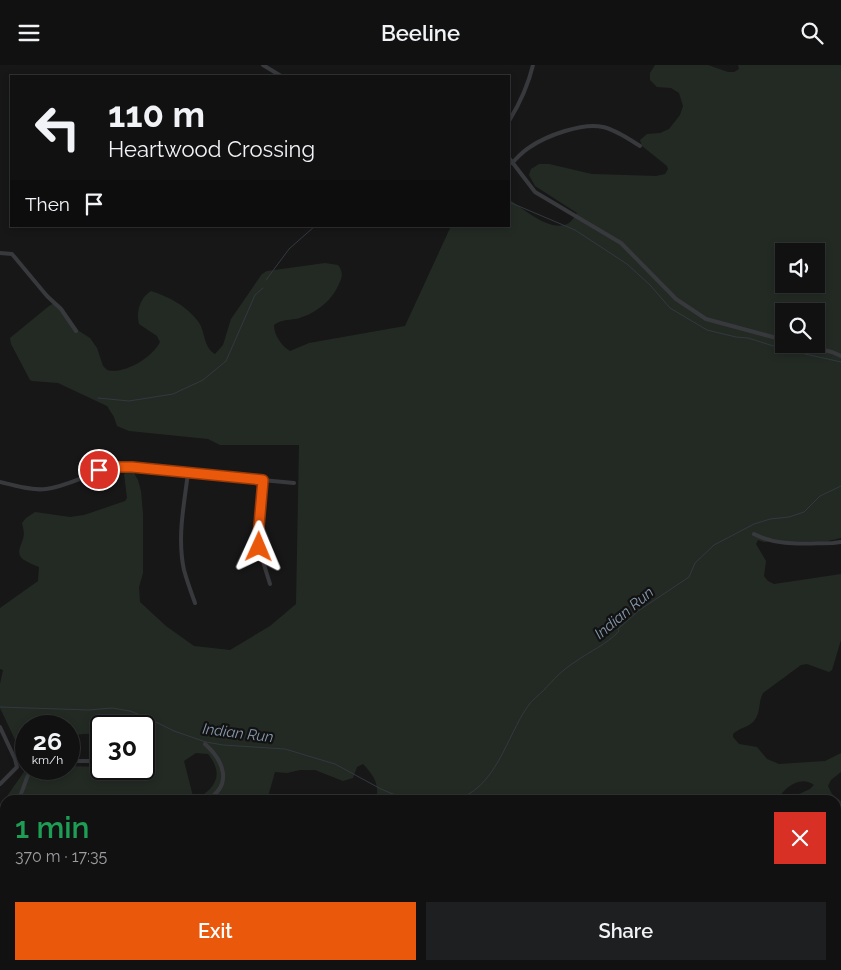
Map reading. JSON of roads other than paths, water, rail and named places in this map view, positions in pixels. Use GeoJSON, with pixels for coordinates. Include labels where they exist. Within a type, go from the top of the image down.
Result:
{"type":"FeatureCollection","features":[{"type":"Feature","properties":{"kind":"street"},"geometry":{"type":"LineString","coordinates":[[263,65],[279,75]]}},
{"type":"Feature","properties":{"kind":"street"},"geometry":{"type":"LineString","coordinates":[[510,119],[520,103],[530,80],[533,65]]}},
{"type":"Feature","properties":{"kind":"street"},"geometry":{"type":"LineString","coordinates":[[512,163],[530,147],[558,133],[580,127],[602,126],[640,146]]}},
{"type":"Feature","properties":{"kind":"street"},"geometry":{"type":"LineString","coordinates":[[510,159],[535,192],[621,243],[676,299],[706,319],[775,338]]}},
{"type":"Feature","properties":{"kind":"street"},"geometry":{"type":"LineString","coordinates":[[0,253],[12,254],[47,296],[61,309],[76,331]]}},
{"type":"Feature","properties":{"kind":"street"},"geometry":{"type":"LineString","coordinates":[[825,350],[841,356]]}},
{"type":"Feature","properties":{"kind":"street"},"geometry":{"type":"LineString","coordinates":[[0,482],[38,489],[59,486],[99,470],[120,467],[294,483]]}},
{"type":"Feature","properties":{"kind":"street"},"geometry":{"type":"LineString","coordinates":[[188,473],[181,528],[182,550],[184,569],[195,603]]}},
{"type":"Feature","properties":{"kind":"street"},"geometry":{"type":"LineString","coordinates":[[263,480],[258,537],[261,555],[270,584]]}},
{"type":"Feature","properties":{"kind":"street"},"geometry":{"type":"LineString","coordinates":[[754,534],[779,543],[841,542]]}},
{"type":"Feature","properties":{"kind":"street"},"geometry":{"type":"LineString","coordinates":[[0,727],[15,759],[16,767],[0,784]]}},
{"type":"Feature","properties":{"kind":"street"},"geometry":{"type":"LineString","coordinates":[[205,745],[214,752],[221,763],[223,772],[221,786],[213,795]]}},
{"type":"Feature","properties":{"kind":"street"},"geometry":{"type":"LineString","coordinates":[[21,795],[26,780]]}},
{"type":"Feature","properties":{"kind":"waterway"},"geometry":{"type":"LineString","coordinates":[[510,202],[575,230],[627,264],[650,285],[670,308],[707,330],[748,338],[783,349],[841,362]]}},
{"type":"Feature","properties":{"kind":"waterway"},"geometry":{"type":"LineString","coordinates":[[266,280],[289,249],[314,227]]}},
{"type":"Feature","properties":{"kind":"waterway"},"geometry":{"type":"LineString","coordinates":[[98,398],[129,401],[173,394],[203,380],[226,361],[255,295],[263,288]]}},
{"type":"Feature","properties":{"kind":"waterway","name":"Indian Run"},"geometry":{"type":"LineString","coordinates":[[466,795],[480,785],[490,774],[531,702],[570,665],[609,640],[638,611],[689,577],[695,563],[714,545],[754,524],[804,512],[820,496],[841,486]]}},
{"type":"Feature","properties":{"kind":"waterway","name":"Indian Run"},"geometry":{"type":"LineString","coordinates":[[0,707],[89,710],[112,708],[130,711],[174,731],[206,742],[285,749],[335,764],[395,795]]}}]}
